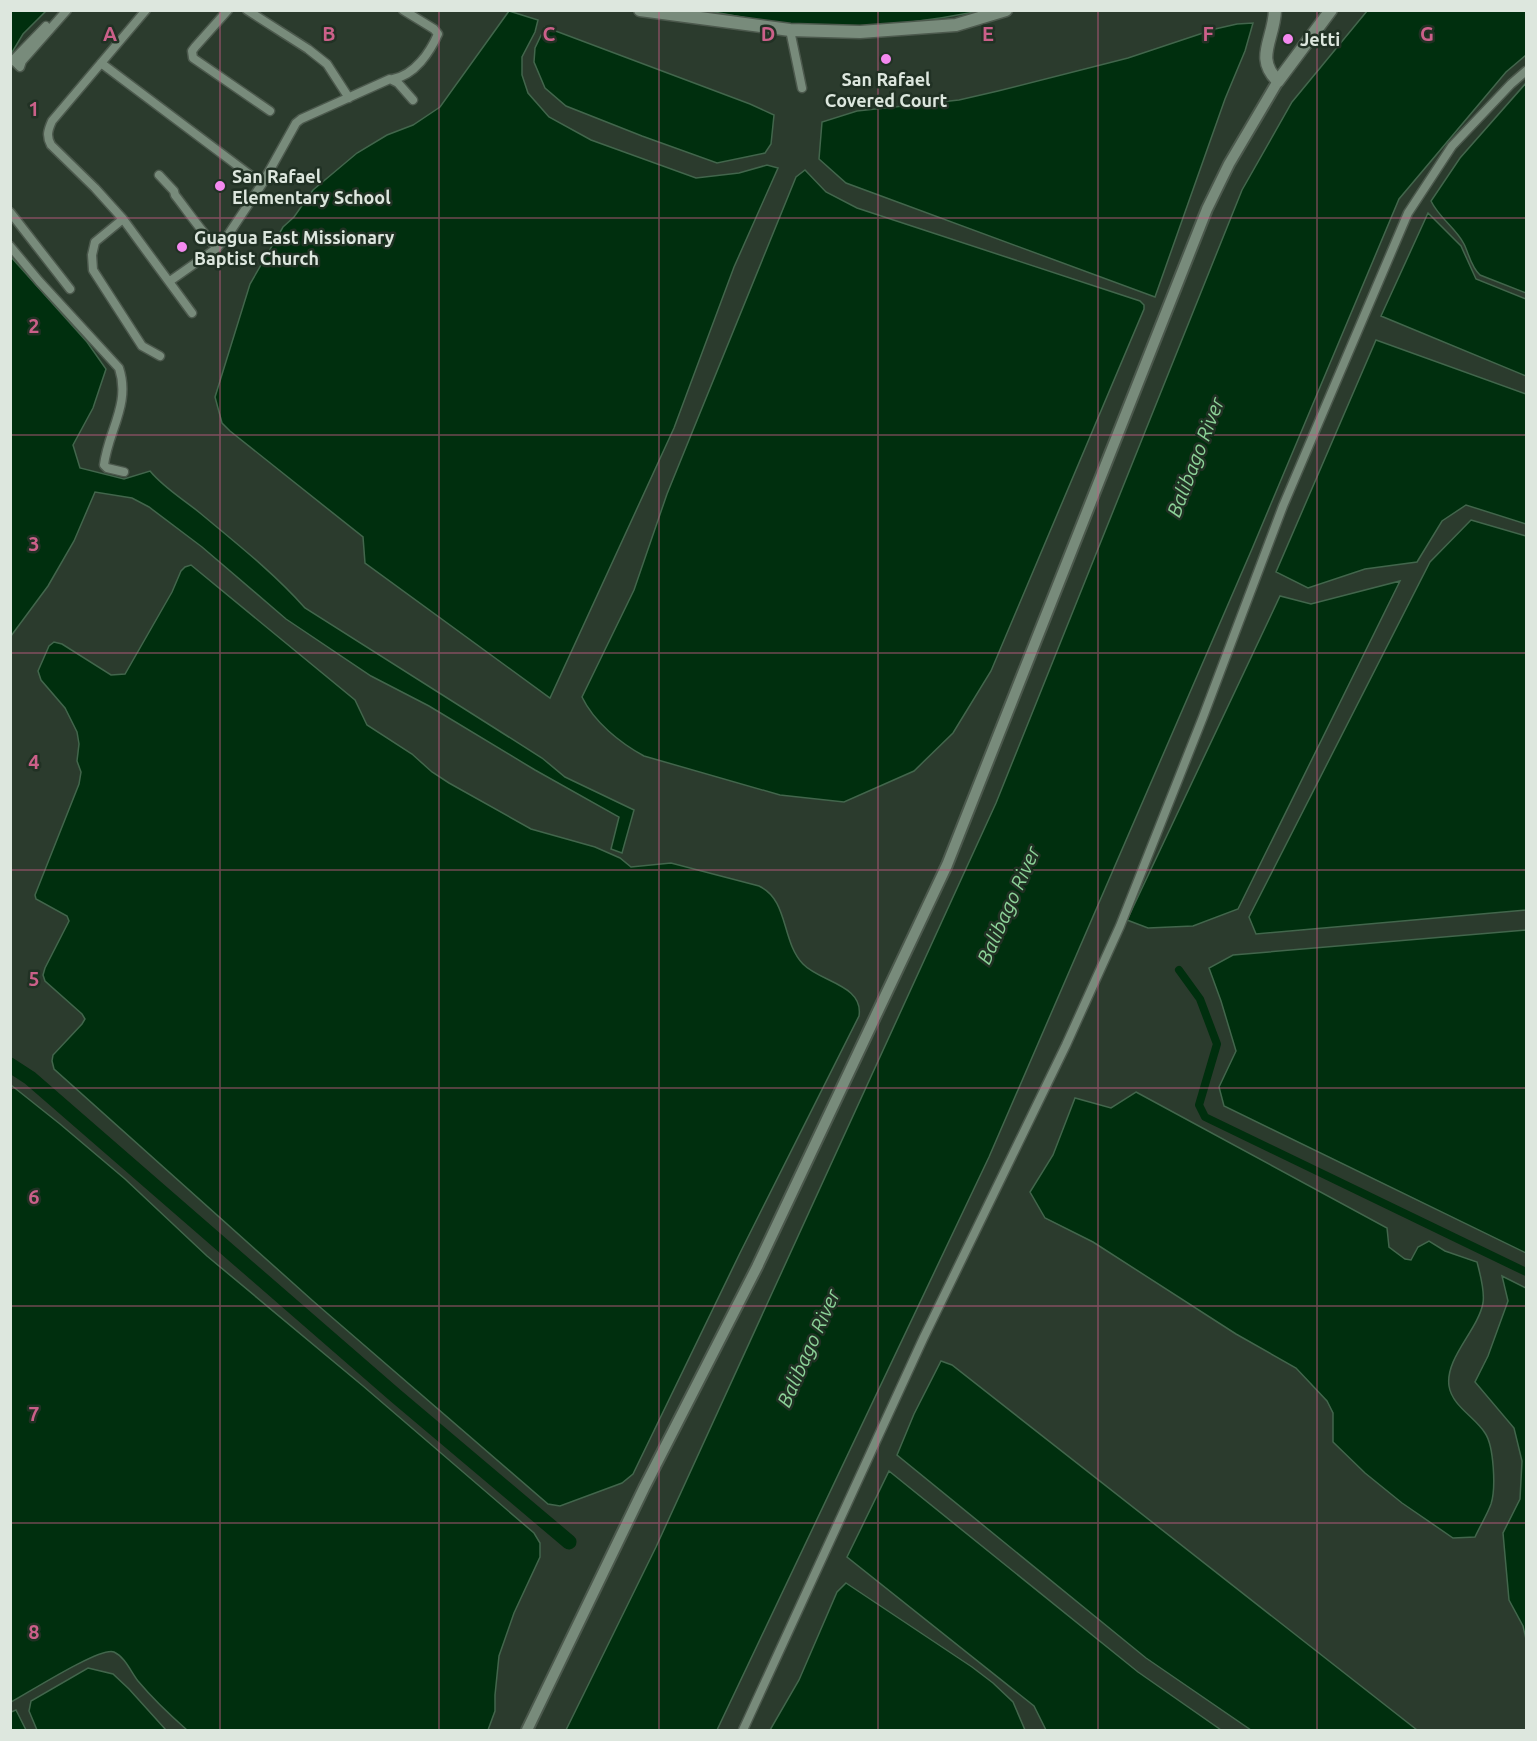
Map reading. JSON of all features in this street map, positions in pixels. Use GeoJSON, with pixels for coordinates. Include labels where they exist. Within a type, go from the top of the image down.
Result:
{"type":"FeatureCollection","features":[{"type":"Feature","properties":{"kind":"main road"},"geometry":{"type":"LineString","coordinates":[[640,10],[790,30],[860,32],[956,25],[1006,10]]}},
{"type":"Feature","properties":{"kind":"main road"},"geometry":{"type":"LineString","coordinates":[[1275,10],[1274,28],[1266,53],[1266,64],[1270,74],[1278,81],[1331,10]]}},
{"type":"Feature","properties":{"kind":"street"},"geometry":{"type":"LineString","coordinates":[[61,10],[12,61],[20,67],[22,61],[67,10]]}},
{"type":"Feature","properties":{"kind":"street"},"geometry":{"type":"LineString","coordinates":[[146,10],[52,121],[47,138],[51,145],[123,219],[192,313]]}},
{"type":"Feature","properties":{"kind":"street"},"geometry":{"type":"LineString","coordinates":[[228,10],[192,51],[193,58],[270,111]]}},
{"type":"Feature","properties":{"kind":"street"},"geometry":{"type":"LineString","coordinates":[[247,10],[309,49],[327,64],[349,98]]}},
{"type":"Feature","properties":{"kind":"street"},"geometry":{"type":"LineString","coordinates":[[170,281],[217,248],[228,235],[262,184],[296,123],[349,98],[407,75],[416,67],[438,34],[434,29],[403,10]]}},
{"type":"Feature","properties":{"kind":"street"},"geometry":{"type":"LineString","coordinates":[[790,30],[802,88]]}},
{"type":"Feature","properties":{"kind":"street"},"geometry":{"type":"LineString","coordinates":[[101,63],[262,184]]}},
{"type":"Feature","properties":{"kind":"street"},"geometry":{"type":"LineString","coordinates":[[743,1731],[923,1339],[1066,1045],[1120,926],[1283,506],[1408,213],[1452,146],[1511,84],[1527,71]]}},
{"type":"Feature","properties":{"kind":"street"},"geometry":{"type":"LineString","coordinates":[[393,79],[413,100]]}},
{"type":"Feature","properties":{"kind":"street"},"geometry":{"type":"LineString","coordinates":[[527,1731],[644,1488],[757,1267],[947,865],[1207,209],[1229,164],[1278,81]]}},
{"type":"Feature","properties":{"kind":"street"},"geometry":{"type":"LineString","coordinates":[[159,175],[174,191],[199,229],[217,248]]}},
{"type":"Feature","properties":{"kind":"street"},"geometry":{"type":"LineString","coordinates":[[10,212],[69,289]]}},
{"type":"Feature","properties":{"kind":"street"},"geometry":{"type":"LineString","coordinates":[[123,219],[95,243],[92,255],[93,270],[142,346],[160,356]]}},
{"type":"Feature","properties":{"kind":"street"},"geometry":{"type":"LineString","coordinates":[[10,246],[119,369],[124,387],[104,465],[107,468],[124,472]]}},
{"type":"Feature","properties":{"kind":"water"},"geometry":{"type":"Polygon","coordinates":[[[11,10],[46,11],[23,34],[11,54],[11,10]]]}},
{"type":"Feature","properties":{"kind":"water"},"geometry":{"type":"Polygon","coordinates":[[[509,11],[538,20],[535,32],[522,57],[522,75],[528,93],[549,117],[591,140],[696,178],[739,173],[767,165],[778,168],[734,267],[674,428],[550,698],[365,563],[363,537],[230,431],[222,423],[215,397],[250,284],[283,227],[294,217],[313,190],[357,153],[387,135],[413,125],[440,107],[509,11]]]}},
{"type":"Feature","properties":{"kind":"water"},"geometry":{"type":"Polygon","coordinates":[[[708,11],[980,11],[875,26],[823,28],[790,25],[708,11]]]}},
{"type":"Feature","properties":{"kind":"water","name":"Balibago River"},"geometry":{"type":"Polygon","coordinates":[[[1367,11],[1526,11],[1526,55],[1506,72],[1399,199],[1252,549],[989,1157],[717,1730],[566,1730],[656,1547],[996,803],[1242,190],[1292,102],[1367,11]]]}},
{"type":"Feature","properties":{"kind":"water"},"geometry":{"type":"Polygon","coordinates":[[[1253,23],[1245,51],[1225,99],[1155,297],[846,183],[819,159],[822,122],[857,111],[959,100],[1128,58],[1215,29],[1253,23]]]}},
{"type":"Feature","properties":{"kind":"water"},"geometry":{"type":"Polygon","coordinates":[[[545,27],[774,115],[771,144],[765,153],[717,163],[566,106],[545,88],[534,62],[535,48],[545,27]]]}},
{"type":"Feature","properties":{"kind":"water"},"geometry":{"type":"Polygon","coordinates":[[[1526,83],[1526,293],[1480,275],[1472,264],[1461,238],[1438,213],[1431,201],[1460,158],[1526,83]]]}},
{"type":"Feature","properties":{"kind":"water"},"geometry":{"type":"Polygon","coordinates":[[[805,170],[826,192],[857,208],[1140,301],[1144,305],[991,671],[953,733],[914,771],[844,802],[780,795],[644,756],[608,731],[593,715],[582,697],[634,590],[667,494],[796,177],[805,170]]]}},
{"type":"Feature","properties":{"kind":"water"},"geometry":{"type":"Polygon","coordinates":[[[1428,213],[1461,246],[1476,279],[1526,299],[1526,376],[1381,316],[1428,213]]]}},
{"type":"Feature","properties":{"kind":"water"},"geometry":{"type":"Polygon","coordinates":[[[11,257],[87,342],[106,369],[93,408],[73,445],[80,468],[124,479],[150,471],[167,488],[254,559],[305,608],[542,758],[565,777],[634,810],[622,853],[611,849],[619,817],[429,706],[371,676],[286,619],[202,547],[149,507],[132,498],[95,492],[74,541],[48,586],[11,636],[11,257]]]}},
{"type":"Feature","properties":{"kind":"water"},"geometry":{"type":"Polygon","coordinates":[[[1376,340],[1526,394],[1526,524],[1466,505],[1442,521],[1417,562],[1365,569],[1308,588],[1276,572],[1376,340]]]}},
{"type":"Feature","properties":{"kind":"water"},"geometry":{"type":"Polygon","coordinates":[[[1471,520],[1526,536],[1526,910],[1256,934],[1249,917],[1430,562],[1471,520]]]}},
{"type":"Feature","properties":{"kind":"water"},"geometry":{"type":"Polygon","coordinates":[[[191,565],[355,700],[367,725],[412,754],[432,772],[531,829],[595,847],[620,858],[631,867],[671,863],[759,886],[769,892],[775,901],[791,944],[803,964],[855,997],[859,1006],[859,1016],[740,1253],[633,1474],[622,1483],[560,1506],[548,1504],[313,1301],[54,1069],[53,1055],[85,1019],[45,981],[43,975],[45,968],[69,921],[67,916],[36,899],[35,895],[79,784],[81,772],[77,761],[79,744],[77,732],[65,708],[41,680],[38,671],[49,646],[54,642],[62,644],[111,675],[125,674],[172,592],[181,571],[191,565]]]}},
{"type":"Feature","properties":{"kind":"water"},"geometry":{"type":"Polygon","coordinates":[[[1400,581],[1238,909],[1193,926],[1148,928],[1127,920],[1280,596],[1311,604],[1400,581]]]}},
{"type":"Feature","properties":{"kind":"water"},"geometry":{"type":"Polygon","coordinates":[[[1526,930],[1526,1253],[1224,1106],[1219,1087],[1236,1051],[1209,968],[1233,955],[1526,930]]]}},
{"type":"Feature","properties":{"kind":"water"},"geometry":{"type":"Polygon","coordinates":[[[11,1085],[125,1179],[207,1256],[534,1533],[540,1543],[540,1557],[514,1613],[499,1656],[495,1711],[488,1730],[187,1730],[150,1694],[125,1661],[114,1652],[107,1652],[80,1663],[11,1702],[11,1085]]]}},
{"type":"Feature","properties":{"kind":"water"},"geometry":{"type":"Polygon","coordinates":[[[1136,1092],[1387,1228],[1389,1247],[1405,1259],[1411,1260],[1418,1247],[1429,1241],[1445,1251],[1477,1262],[1483,1287],[1483,1303],[1452,1365],[1449,1376],[1449,1386],[1454,1400],[1485,1433],[1492,1457],[1493,1497],[1475,1537],[1453,1538],[1402,1503],[1365,1473],[1333,1442],[1333,1413],[1327,1401],[1296,1368],[1236,1334],[1093,1242],[1045,1218],[1030,1192],[1053,1155],[1075,1098],[1111,1108],[1136,1092]]]}},
{"type":"Feature","properties":{"kind":"water"},"geometry":{"type":"Polygon","coordinates":[[[1502,1276],[1526,1288],[1526,1639],[1523,1626],[1509,1600],[1503,1533],[1520,1499],[1522,1461],[1514,1428],[1475,1382],[1488,1356],[1508,1301],[1502,1276]]]}},
{"type":"Feature","properties":{"kind":"water"},"geometry":{"type":"Polygon","coordinates":[[[941,1361],[952,1365],[1417,1730],[1251,1730],[1146,1658],[897,1455],[914,1414],[941,1361]]]}},
{"type":"Feature","properties":{"kind":"water"},"geometry":{"type":"Polygon","coordinates":[[[889,1471],[1138,1672],[1221,1730],[1046,1730],[1034,1706],[847,1557],[889,1471]]]}},
{"type":"Feature","properties":{"kind":"water"},"geometry":{"type":"Polygon","coordinates":[[[846,1583],[993,1683],[1013,1702],[1025,1730],[770,1730],[799,1680],[837,1592],[846,1583]]]}},
{"type":"Feature","properties":{"kind":"water"},"geometry":{"type":"Polygon","coordinates":[[[88,1668],[113,1674],[166,1730],[37,1730],[29,1711],[31,1701],[88,1668]]]}},
{"type":"Feature","properties":{"kind":"water"},"geometry":{"type":"Polygon","coordinates":[[[16,1710],[26,1730],[11,1730],[11,1712],[16,1710]]]}},
{"type":"Feature","properties":{"kind":"waterway"},"geometry":{"type":"LineString","coordinates":[[1179,970],[1200,999],[1217,1044],[1199,1105],[1205,1117],[1526,1272]]}},
{"type":"Feature","properties":{"kind":"waterway"},"geometry":{"type":"LineString","coordinates":[[10,1065],[30,1078],[396,1396],[569,1542]]}},
{"type":"Feature","properties":{"kind":"place","name":"Jetti"},"geometry":{"type":"Point","coordinates":[1288,39]}},
{"type":"Feature","properties":{"kind":"place","name":"San Rafael Covered Court"},"geometry":{"type":"Point","coordinates":[886,59]}},
{"type":"Feature","properties":{"kind":"place","name":"San Rafael Elementary School"},"geometry":{"type":"Point","coordinates":[220,186]}},
{"type":"Feature","properties":{"kind":"place","name":"Guagua East Missionary Baptist Church"},"geometry":{"type":"Point","coordinates":[182,247]}}]}
